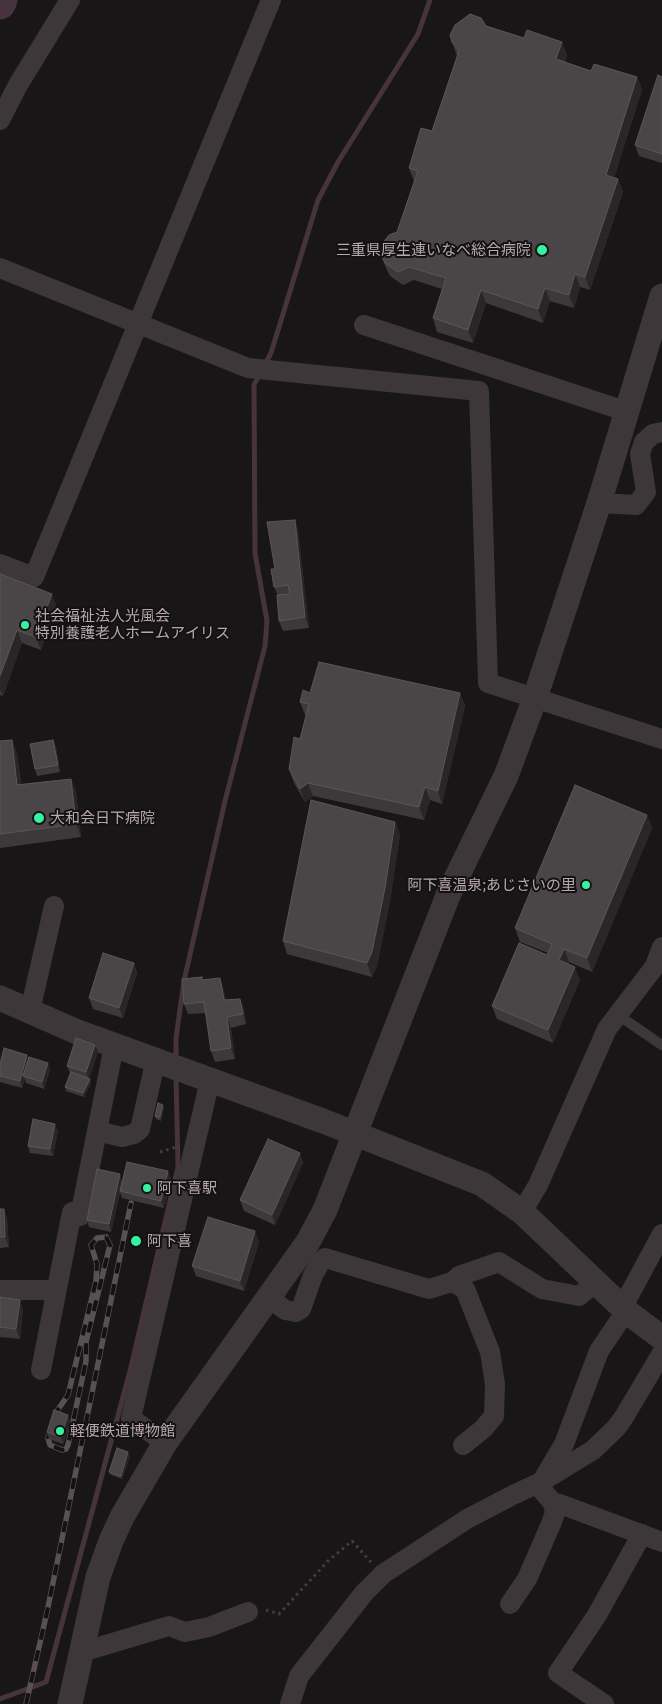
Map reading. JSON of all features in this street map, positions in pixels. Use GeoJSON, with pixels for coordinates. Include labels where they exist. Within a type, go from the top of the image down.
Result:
{"type":"FeatureCollection","features":[{"type":"Feature","properties":{"kind":"street"},"geometry":{"type":"LineString","coordinates":[[0,120],[18,86],[70,0]]}},
{"type":"Feature","properties":{"kind":"street"},"geometry":{"type":"LineString","coordinates":[[0,564],[34,577],[271,0]]}},
{"type":"Feature","properties":{"kind":"street"},"geometry":{"type":"LineString","coordinates":[[0,268],[248,368],[479,391],[488,683],[662,738]]}},
{"type":"Feature","properties":{"kind":"street"},"geometry":{"type":"LineString","coordinates":[[70,1704],[98,1577],[111,1541],[165,1443],[270,1298],[308,1242],[325,1210],[356,1135],[449,893],[506,776],[535,698],[628,412],[662,296]]}},
{"type":"Feature","properties":{"kind":"street"},"geometry":{"type":"LineString","coordinates":[[364,325],[628,412]]}},
{"type":"Feature","properties":{"kind":"street"},"geometry":{"type":"LineString","coordinates":[[599,503],[636,505],[646,492],[640,454],[644,442],[653,434],[662,432]]}},
{"type":"Feature","properties":{"kind":"street"},"geometry":{"type":"LineString","coordinates":[[30,1011],[54,906]]}},
{"type":"Feature","properties":{"kind":"street"},"geometry":{"type":"LineString","coordinates":[[522,1212],[538,1185],[607,1029],[655,966],[662,947]]}},
{"type":"Feature","properties":{"kind":"street"},"geometry":{"type":"LineString","coordinates":[[0,998],[75,1032],[323,1121],[462,1175],[494,1191],[522,1212],[623,1308],[662,1338]]}},
{"type":"Feature","properties":{"kind":"street"},"geometry":{"type":"LineString","coordinates":[[40,1370],[72,1212],[80,1216],[114,1046]]}},
{"type":"Feature","properties":{"kind":"street"},"geometry":{"type":"LineString","coordinates":[[97,1131],[122,1137],[134,1134],[140,1129],[181,1069]]}},
{"type":"Feature","properties":{"kind":"street"},"geometry":{"type":"LineString","coordinates":[[165,1443],[131,1418],[181,1069]]}},
{"type":"Feature","properties":{"kind":"street"},"geometry":{"type":"LineString","coordinates":[[539,1483],[564,1444],[599,1351],[662,1234]]}},
{"type":"Feature","properties":{"kind":"street"},"geometry":{"type":"LineString","coordinates":[[270,1298],[285,1310],[296,1312],[301,1308],[313,1275],[321,1261],[325,1258],[429,1290],[452,1282],[459,1276],[500,1262],[542,1289],[579,1296],[596,1282]]}},
{"type":"Feature","properties":{"kind":"street"},"geometry":{"type":"LineString","coordinates":[[452,1282],[465,1289],[475,1310],[490,1352],[495,1384],[494,1416],[483,1429],[463,1445]]}},
{"type":"Feature","properties":{"kind":"street"},"geometry":{"type":"LineString","coordinates":[[0,1290],[56,1290]]}},
{"type":"Feature","properties":{"kind":"street"},"geometry":{"type":"LineString","coordinates":[[290,1704],[299,1676],[364,1592],[383,1574],[410,1554],[467,1519],[539,1483],[593,1450],[616,1428],[662,1353]]}},
{"type":"Feature","properties":{"kind":"street"},"geometry":{"type":"LineString","coordinates":[[510,1604],[526,1579],[555,1513],[553,1503],[539,1483]]}},
{"type":"Feature","properties":{"kind":"street"},"geometry":{"type":"LineString","coordinates":[[553,1503],[662,1542]]}},
{"type":"Feature","properties":{"kind":"street"},"geometry":{"type":"LineString","coordinates":[[604,1704],[558,1673],[597,1615],[642,1534]]}},
{"type":"Feature","properties":{"kind":"street"},"geometry":{"type":"LineString","coordinates":[[82,1652],[170,1626],[185,1632],[209,1627],[248,1612]]}},
{"type":"Feature","properties":{"kind":"lane"},"geometry":{"type":"LineString","coordinates":[[618,1015],[662,1045]]}},
{"type":"Feature","properties":{"kind":"path"},"geometry":{"type":"LineString","coordinates":[[160,1152],[172,1148]]}},
{"type":"Feature","properties":{"kind":"path"},"geometry":{"type":"LineString","coordinates":[[248,1612],[261,1608],[279,1614],[328,1561],[352,1541],[383,1574]]}},
{"type":"Feature","properties":{"kind":"building"},"geometry":{"type":"Polygon","coordinates":[[[470,14],[481,18],[486,26],[524,38],[527,30],[562,42],[556,59],[591,71],[594,64],[637,77],[606,175],[618,179],[585,277],[575,274],[569,295],[545,288],[538,309],[481,290],[468,330],[433,318],[446,278],[409,267],[398,272],[385,263],[381,255],[382,244],[389,235],[397,232],[418,171],[409,168],[421,128],[432,131],[459,51],[452,42],[450,35],[455,25],[470,14]]]}},
{"type":"Feature","properties":{"kind":"building"},"geometry":{"type":"Polygon","coordinates":[[[658,75],[662,77],[662,154],[635,145],[658,75]]]}},
{"type":"Feature","properties":{"kind":"building"},"geometry":{"type":"Polygon","coordinates":[[[295,520],[305,617],[279,621],[277,595],[290,594],[288,585],[274,587],[271,569],[275,569],[267,522],[295,520]]]}},
{"type":"Feature","properties":{"kind":"building","name":"社会福祉法人光風会 特別養護老人ホームアイリス"},"geometry":{"type":"Polygon","coordinates":[[[0,574],[52,594],[36,637],[17,630],[0,676],[0,574]]]}},
{"type":"Feature","properties":{"kind":"building"},"geometry":{"type":"Polygon","coordinates":[[[319,662],[460,693],[438,791],[425,787],[419,807],[308,783],[300,789],[289,769],[294,737],[300,739],[309,704],[300,702],[303,690],[310,693],[319,662]]]}},
{"type":"Feature","properties":{"kind":"building","name":"大和会日下病院"},"geometry":{"type":"Polygon","coordinates":[[[12,740],[17,785],[71,779],[76,824],[0,834],[0,741],[12,740]]]}},
{"type":"Feature","properties":{"kind":"building"},"geometry":{"type":"Polygon","coordinates":[[[53,740],[58,765],[35,769],[30,744],[53,740]]]}},
{"type":"Feature","properties":{"kind":"building","name":"阿下喜温泉;あじさいの里"},"geometry":{"type":"Polygon","coordinates":[[[575,785],[647,815],[587,958],[564,949],[559,960],[575,967],[548,1030],[492,1006],[519,943],[547,955],[552,944],[515,928],[575,785]]]}},
{"type":"Feature","properties":{"kind":"building"},"geometry":{"type":"Polygon","coordinates":[[[311,800],[395,822],[385,888],[372,952],[367,963],[283,941],[311,800]]]}},
{"type":"Feature","properties":{"kind":"building"},"geometry":{"type":"Polygon","coordinates":[[[103,953],[134,963],[119,1008],[89,998],[103,953]]]}},
{"type":"Feature","properties":{"kind":"building"},"geometry":{"type":"Polygon","coordinates":[[[202,977],[202,980],[220,978],[224,1000],[240,999],[243,1014],[227,1017],[231,1048],[211,1051],[204,1002],[184,1004],[182,979],[202,977]]]}},
{"type":"Feature","properties":{"kind":"building"},"geometry":{"type":"Polygon","coordinates":[[[76,1038],[95,1045],[86,1072],[67,1066],[76,1038]]]}},
{"type":"Feature","properties":{"kind":"building"},"geometry":{"type":"Polygon","coordinates":[[[4,1048],[27,1055],[20,1081],[0,1076],[0,1064],[4,1048]]]}},
{"type":"Feature","properties":{"kind":"building"},"geometry":{"type":"Polygon","coordinates":[[[29,1057],[48,1063],[42,1082],[23,1076],[29,1057]]]}},
{"type":"Feature","properties":{"kind":"building"},"geometry":{"type":"Polygon","coordinates":[[[71,1072],[90,1079],[83,1093],[65,1087],[71,1072]]]}},
{"type":"Feature","properties":{"kind":"building"},"geometry":{"type":"Polygon","coordinates":[[[158,1103],[163,1105],[160,1117],[155,1116],[158,1103]]]}},
{"type":"Feature","properties":{"kind":"building"},"geometry":{"type":"Polygon","coordinates":[[[33,1119],[55,1124],[50,1149],[28,1146],[33,1119]]]}},
{"type":"Feature","properties":{"kind":"building"},"geometry":{"type":"Polygon","coordinates":[[[268,1139],[300,1153],[272,1215],[240,1200],[268,1139]]]}},
{"type":"Feature","properties":{"kind":"building","name":"阿下喜駅"},"geometry":{"type":"Polygon","coordinates":[[[127,1162],[168,1171],[161,1201],[120,1191],[127,1162]]]}},
{"type":"Feature","properties":{"kind":"building"},"geometry":{"type":"Polygon","coordinates":[[[97,1169],[120,1174],[109,1224],[87,1220],[97,1169]]]}},
{"type":"Feature","properties":{"kind":"building"},"geometry":{"type":"Polygon","coordinates":[[[0,1209],[4,1209],[5,1237],[0,1237],[0,1209]]]}},
{"type":"Feature","properties":{"kind":"building"},"geometry":{"type":"Polygon","coordinates":[[[208,1217],[255,1231],[240,1281],[192,1266],[208,1217]]]}},
{"type":"Feature","properties":{"kind":"building"},"geometry":{"type":"Polygon","coordinates":[[[0,1297],[20,1300],[16,1329],[0,1327],[0,1297]]]}},
{"type":"Feature","properties":{"kind":"building"},"geometry":{"type":"Polygon","coordinates":[[[54,1410],[68,1415],[61,1437],[47,1432],[54,1410]]]}},
{"type":"Feature","properties":{"kind":"building"},"geometry":{"type":"Polygon","coordinates":[[[117,1448],[128,1452],[121,1476],[109,1472],[117,1448]]]}},
{"type":"Feature","properties":{"kind":"waterway"},"geometry":{"type":"LineString","coordinates":[[0,4],[2,0]]}},
{"type":"Feature","properties":{"kind":"waterway"},"geometry":{"type":"LineString","coordinates":[[264,366],[271,353],[318,200],[338,162],[418,34],[430,0]]}},
{"type":"Feature","properties":{"kind":"waterway"},"geometry":{"type":"LineString","coordinates":[[176,1059],[176,1038],[184,981],[225,801],[265,646],[267,621],[255,553],[254,385],[260,373]]}},
{"type":"Feature","properties":{"kind":"waterway"},"geometry":{"type":"LineString","coordinates":[[0,1699],[46,1682],[130,1371],[178,1167],[176,1075]]}},
{"type":"Feature","properties":{"kind":"railway"},"geometry":{"type":"LineString","coordinates":[[26,1704],[47,1612],[131,1203]]}},
{"type":"Feature","properties":{"kind":"railway"},"geometry":{"type":"LineString","coordinates":[[106,1237],[110,1245],[86,1342],[86,1361],[68,1445],[66,1449],[62,1450],[50,1445],[48,1438],[57,1411],[68,1395],[96,1281],[97,1264],[91,1245],[97,1238],[106,1237]]}},
{"type":"Feature","properties":{"kind":"place","name":"三重県厚生連いなべ総合病院"},"geometry":{"type":"Point","coordinates":[542,250]}},
{"type":"Feature","properties":{"kind":"place","name":"社会福祉法人光風会 特別養護老人ホームアイリス"},"geometry":{"type":"Point","coordinates":[25,625]}},
{"type":"Feature","properties":{"kind":"place","name":"大和会日下病院"},"geometry":{"type":"Point","coordinates":[39,818]}},
{"type":"Feature","properties":{"kind":"place","name":"阿下喜温泉;あじさいの里"},"geometry":{"type":"Point","coordinates":[586,885]}},
{"type":"Feature","properties":{"kind":"place","name":"阿下喜駅"},"geometry":{"type":"Point","coordinates":[147,1188]}},
{"type":"Feature","properties":{"kind":"place","name":"阿下喜"},"geometry":{"type":"Point","coordinates":[136,1241]}},
{"type":"Feature","properties":{"kind":"place","name":"軽便鉄道博物館"},"geometry":{"type":"Point","coordinates":[60,1431]}}]}
